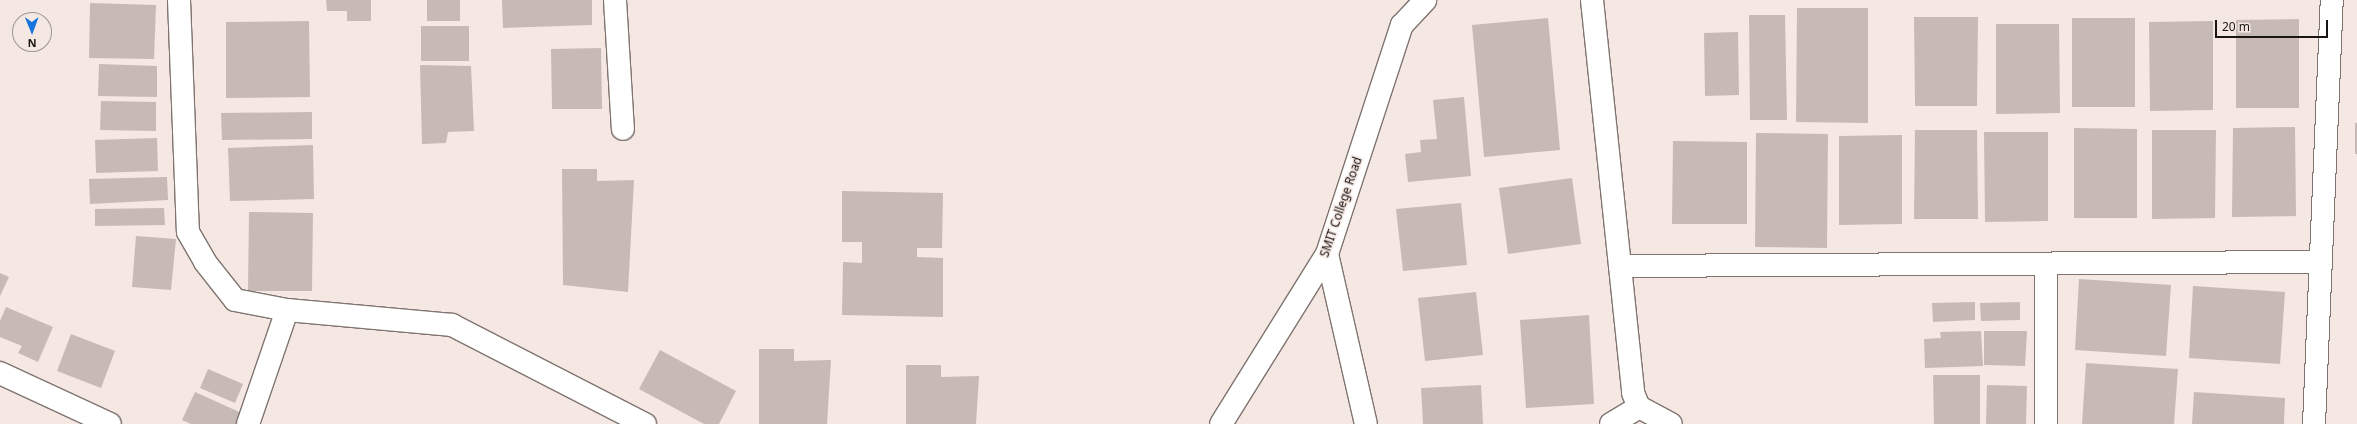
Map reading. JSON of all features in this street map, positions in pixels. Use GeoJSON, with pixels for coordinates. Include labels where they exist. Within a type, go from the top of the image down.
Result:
{"type":"FeatureCollection","features":[{"type":"Feature","properties":{"kind":"street"},"geometry":{"type":"LineString","coordinates":[[179,0],[188,232],[205,262],[235,300],[288,310],[452,325],[645,424]]}},
{"type":"Feature","properties":{"kind":"street"},"geometry":{"type":"LineString","coordinates":[[615,0],[623,129]]}},
{"type":"Feature","properties":{"kind":"street","name":"SMIT College Road"},"geometry":{"type":"LineString","coordinates":[[1221,424],[1327,254],[1402,25],[1425,0]]}},
{"type":"Feature","properties":{"kind":"street"},"geometry":{"type":"LineString","coordinates":[[1592,0],[1633,393],[1639,407],[1671,424]]}},
{"type":"Feature","properties":{"kind":"street"},"geometry":{"type":"LineString","coordinates":[[2314,424],[2332,0]]}},
{"type":"Feature","properties":{"kind":"street"},"geometry":{"type":"LineString","coordinates":[[1327,254],[1366,424]]}},
{"type":"Feature","properties":{"kind":"street"},"geometry":{"type":"LineString","coordinates":[[1620,266],[2321,262]]}},
{"type":"Feature","properties":{"kind":"street"},"geometry":{"type":"LineString","coordinates":[[2046,264],[2046,424]]}},
{"type":"Feature","properties":{"kind":"street"},"geometry":{"type":"LineString","coordinates":[[248,424],[288,310]]}},
{"type":"Feature","properties":{"kind":"street"},"geometry":{"type":"LineString","coordinates":[[0,373],[110,424]]}},
{"type":"Feature","properties":{"kind":"street"},"geometry":{"type":"LineString","coordinates":[[1611,424],[1639,407]]}},
{"type":"Feature","properties":{"kind":"building"},"geometry":{"type":"Polygon","coordinates":[[[326,0],[371,0],[371,21],[347,21],[347,11],[327,11],[326,0]]]}},
{"type":"Feature","properties":{"kind":"building"},"geometry":{"type":"Polygon","coordinates":[[[427,0],[460,0],[460,21],[427,21],[427,0]]]}},
{"type":"Feature","properties":{"kind":"building"},"geometry":{"type":"Polygon","coordinates":[[[502,0],[592,0],[592,25],[503,28],[502,0]]]}},
{"type":"Feature","properties":{"kind":"building"},"geometry":{"type":"Polygon","coordinates":[[[90,3],[156,5],[154,59],[89,58],[90,3]]]}},
{"type":"Feature","properties":{"kind":"building"},"geometry":{"type":"Polygon","coordinates":[[[1797,8],[1868,8],[1868,123],[1796,122],[1797,8]]]}},
{"type":"Feature","properties":{"kind":"building"},"geometry":{"type":"Polygon","coordinates":[[[1749,15],[1785,15],[1787,120],[1750,120],[1749,15]]]}},
{"type":"Feature","properties":{"kind":"building"},"geometry":{"type":"Polygon","coordinates":[[[1914,17],[1978,17],[1977,106],[1915,106],[1914,17]]]}},
{"type":"Feature","properties":{"kind":"building"},"geometry":{"type":"Polygon","coordinates":[[[1548,18],[1560,150],[1484,157],[1472,25],[1548,18]]]}},
{"type":"Feature","properties":{"kind":"building"},"geometry":{"type":"Polygon","coordinates":[[[2072,18],[2135,18],[2135,107],[2072,107],[2072,18]]]}},
{"type":"Feature","properties":{"kind":"building"},"geometry":{"type":"Polygon","coordinates":[[[2299,19],[2299,108],[2236,108],[2236,20],[2299,19]]]}},
{"type":"Feature","properties":{"kind":"building"},"geometry":{"type":"Polygon","coordinates":[[[309,21],[310,97],[226,98],[226,22],[309,21]]]}},
{"type":"Feature","properties":{"kind":"building"},"geometry":{"type":"Polygon","coordinates":[[[2213,21],[2213,110],[2150,111],[2149,22],[2213,21]]]}},
{"type":"Feature","properties":{"kind":"building"},"geometry":{"type":"Polygon","coordinates":[[[1996,24],[2059,24],[2060,113],[1996,114],[1996,24]]]}},
{"type":"Feature","properties":{"kind":"building"},"geometry":{"type":"Polygon","coordinates":[[[421,26],[469,26],[469,61],[421,61],[421,26]]]}},
{"type":"Feature","properties":{"kind":"building"},"geometry":{"type":"Polygon","coordinates":[[[1738,32],[1739,95],[1705,96],[1704,33],[1738,32]]]}},
{"type":"Feature","properties":{"kind":"building"},"geometry":{"type":"Polygon","coordinates":[[[601,48],[602,109],[552,109],[551,49],[601,48]]]}},
{"type":"Feature","properties":{"kind":"building"},"geometry":{"type":"Polygon","coordinates":[[[99,64],[157,66],[157,97],[98,96],[99,64]]]}},
{"type":"Feature","properties":{"kind":"building"},"geometry":{"type":"Polygon","coordinates":[[[420,65],[471,66],[474,131],[448,132],[446,143],[422,144],[420,65]]]}},
{"type":"Feature","properties":{"kind":"building"},"geometry":{"type":"Polygon","coordinates":[[[1464,97],[1471,176],[1408,182],[1405,154],[1421,152],[1420,140],[1437,139],[1433,100],[1464,97]]]}},
{"type":"Feature","properties":{"kind":"building"},"geometry":{"type":"Polygon","coordinates":[[[101,101],[156,102],[156,131],[100,130],[101,101]]]}},
{"type":"Feature","properties":{"kind":"building"},"geometry":{"type":"Polygon","coordinates":[[[312,112],[312,139],[222,140],[221,113],[312,112]]]}},
{"type":"Feature","properties":{"kind":"building"},"geometry":{"type":"Polygon","coordinates":[[[2355,123],[2357,123],[2357,154],[2355,154],[2355,123]]]}},
{"type":"Feature","properties":{"kind":"building"},"geometry":{"type":"Polygon","coordinates":[[[2295,127],[2296,216],[2232,217],[2233,128],[2295,127]]]}},
{"type":"Feature","properties":{"kind":"building"},"geometry":{"type":"Polygon","coordinates":[[[2074,128],[2137,129],[2137,218],[2074,218],[2074,128]]]}},
{"type":"Feature","properties":{"kind":"building"},"geometry":{"type":"Polygon","coordinates":[[[1915,130],[1977,130],[1978,219],[1914,219],[1915,130]]]}},
{"type":"Feature","properties":{"kind":"building"},"geometry":{"type":"Polygon","coordinates":[[[2152,130],[2216,130],[2215,218],[2152,219],[2152,130]]]}},
{"type":"Feature","properties":{"kind":"building"},"geometry":{"type":"Polygon","coordinates":[[[1984,132],[2048,132],[2048,221],[1985,222],[1984,132]]]}},
{"type":"Feature","properties":{"kind":"building"},"geometry":{"type":"Polygon","coordinates":[[[1756,133],[1828,134],[1827,248],[1755,247],[1756,133]]]}},
{"type":"Feature","properties":{"kind":"building"},"geometry":{"type":"Polygon","coordinates":[[[1902,135],[1902,224],[1839,225],[1839,136],[1902,135]]]}},
{"type":"Feature","properties":{"kind":"building"},"geometry":{"type":"Polygon","coordinates":[[[157,138],[158,171],[96,173],[95,140],[157,138]]]}},
{"type":"Feature","properties":{"kind":"building"},"geometry":{"type":"Polygon","coordinates":[[[1673,141],[1747,142],[1747,224],[1672,224],[1673,141]]]}},
{"type":"Feature","properties":{"kind":"building"},"geometry":{"type":"Polygon","coordinates":[[[313,145],[314,199],[230,201],[228,148],[313,145]]]}},
{"type":"Feature","properties":{"kind":"building"},"geometry":{"type":"Polygon","coordinates":[[[562,169],[597,169],[597,181],[634,180],[628,292],[563,285],[562,169]]]}},
{"type":"Feature","properties":{"kind":"building"},"geometry":{"type":"Polygon","coordinates":[[[167,177],[168,200],[90,204],[89,179],[167,177]]]}},
{"type":"Feature","properties":{"kind":"building"},"geometry":{"type":"Polygon","coordinates":[[[1572,178],[1581,244],[1508,254],[1499,188],[1572,178]]]}},
{"type":"Feature","properties":{"kind":"building"},"geometry":{"type":"Polygon","coordinates":[[[842,191],[943,193],[942,248],[917,248],[917,257],[943,258],[943,317],[842,315],[843,262],[862,263],[862,242],[842,242],[842,191]]]}},
{"type":"Feature","properties":{"kind":"building"},"geometry":{"type":"Polygon","coordinates":[[[1461,203],[1467,265],[1403,271],[1396,209],[1461,203]]]}},
{"type":"Feature","properties":{"kind":"building"},"geometry":{"type":"Polygon","coordinates":[[[164,208],[165,225],[95,226],[95,209],[164,208]]]}},
{"type":"Feature","properties":{"kind":"building"},"geometry":{"type":"Polygon","coordinates":[[[249,212],[313,213],[312,291],[248,291],[249,212]]]}},
{"type":"Feature","properties":{"kind":"building"},"geometry":{"type":"Polygon","coordinates":[[[136,236],[176,239],[171,290],[132,287],[136,236]]]}},
{"type":"Feature","properties":{"kind":"building"},"geometry":{"type":"Polygon","coordinates":[[[0,273],[9,277],[0,296],[0,273]]]}},
{"type":"Feature","properties":{"kind":"building"},"geometry":{"type":"Polygon","coordinates":[[[2079,279],[2171,285],[2166,356],[2075,350],[2079,279]]]}},
{"type":"Feature","properties":{"kind":"building"},"geometry":{"type":"Polygon","coordinates":[[[2193,286],[2285,292],[2280,364],[2189,358],[2193,286]]]}},
{"type":"Feature","properties":{"kind":"building"},"geometry":{"type":"Polygon","coordinates":[[[1476,292],[1483,355],[1425,361],[1418,298],[1476,292]]]}},
{"type":"Feature","properties":{"kind":"building"},"geometry":{"type":"Polygon","coordinates":[[[1975,302],[1975,320],[1933,322],[1932,303],[1975,302]]]}},
{"type":"Feature","properties":{"kind":"building"},"geometry":{"type":"Polygon","coordinates":[[[2020,302],[2020,320],[1981,321],[1980,303],[2020,302]]]}},
{"type":"Feature","properties":{"kind":"building"},"geometry":{"type":"Polygon","coordinates":[[[6,307],[53,327],[38,362],[18,353],[22,346],[0,337],[0,321],[6,307]]]}},
{"type":"Feature","properties":{"kind":"building"},"geometry":{"type":"Polygon","coordinates":[[[1589,315],[1594,404],[1526,408],[1520,320],[1589,315]]]}},
{"type":"Feature","properties":{"kind":"building"},"geometry":{"type":"Polygon","coordinates":[[[1981,331],[1983,366],[1925,368],[1924,339],[1941,338],[1940,332],[1981,331]]]}},
{"type":"Feature","properties":{"kind":"building"},"geometry":{"type":"Polygon","coordinates":[[[1984,331],[2027,331],[2025,366],[1984,365],[1984,331]]]}},
{"type":"Feature","properties":{"kind":"building"},"geometry":{"type":"Polygon","coordinates":[[[71,334],[115,351],[101,388],[57,371],[71,334]]]}},
{"type":"Feature","properties":{"kind":"building"},"geometry":{"type":"Polygon","coordinates":[[[759,349],[794,349],[794,361],[831,360],[827,424],[759,424],[759,349]]]}},
{"type":"Feature","properties":{"kind":"building"},"geometry":{"type":"Polygon","coordinates":[[[660,350],[736,391],[719,424],[704,424],[639,389],[660,350]]]}},
{"type":"Feature","properties":{"kind":"building"},"geometry":{"type":"Polygon","coordinates":[[[2086,363],[2178,369],[2174,424],[2082,424],[2086,363]]]}},
{"type":"Feature","properties":{"kind":"building"},"geometry":{"type":"Polygon","coordinates":[[[906,365],[941,365],[941,377],[979,376],[976,424],[906,424],[906,365]]]}},
{"type":"Feature","properties":{"kind":"building"},"geometry":{"type":"Polygon","coordinates":[[[208,369],[243,384],[235,403],[200,388],[208,369]]]}},
{"type":"Feature","properties":{"kind":"building"},"geometry":{"type":"Polygon","coordinates":[[[1933,375],[1980,375],[1980,424],[1934,424],[1933,375]]]}},
{"type":"Feature","properties":{"kind":"building"},"geometry":{"type":"Polygon","coordinates":[[[1481,385],[1483,424],[1423,424],[1421,388],[1481,385]]]}},
{"type":"Feature","properties":{"kind":"building"},"geometry":{"type":"Polygon","coordinates":[[[1987,385],[2027,386],[2026,424],[1986,424],[1987,385]]]}},
{"type":"Feature","properties":{"kind":"building"},"geometry":{"type":"Polygon","coordinates":[[[195,392],[246,415],[242,424],[191,424],[182,420],[195,392]]]}},
{"type":"Feature","properties":{"kind":"building"},"geometry":{"type":"Polygon","coordinates":[[[2194,392],[2285,398],[2284,424],[2192,424],[2194,392]]]}}]}
